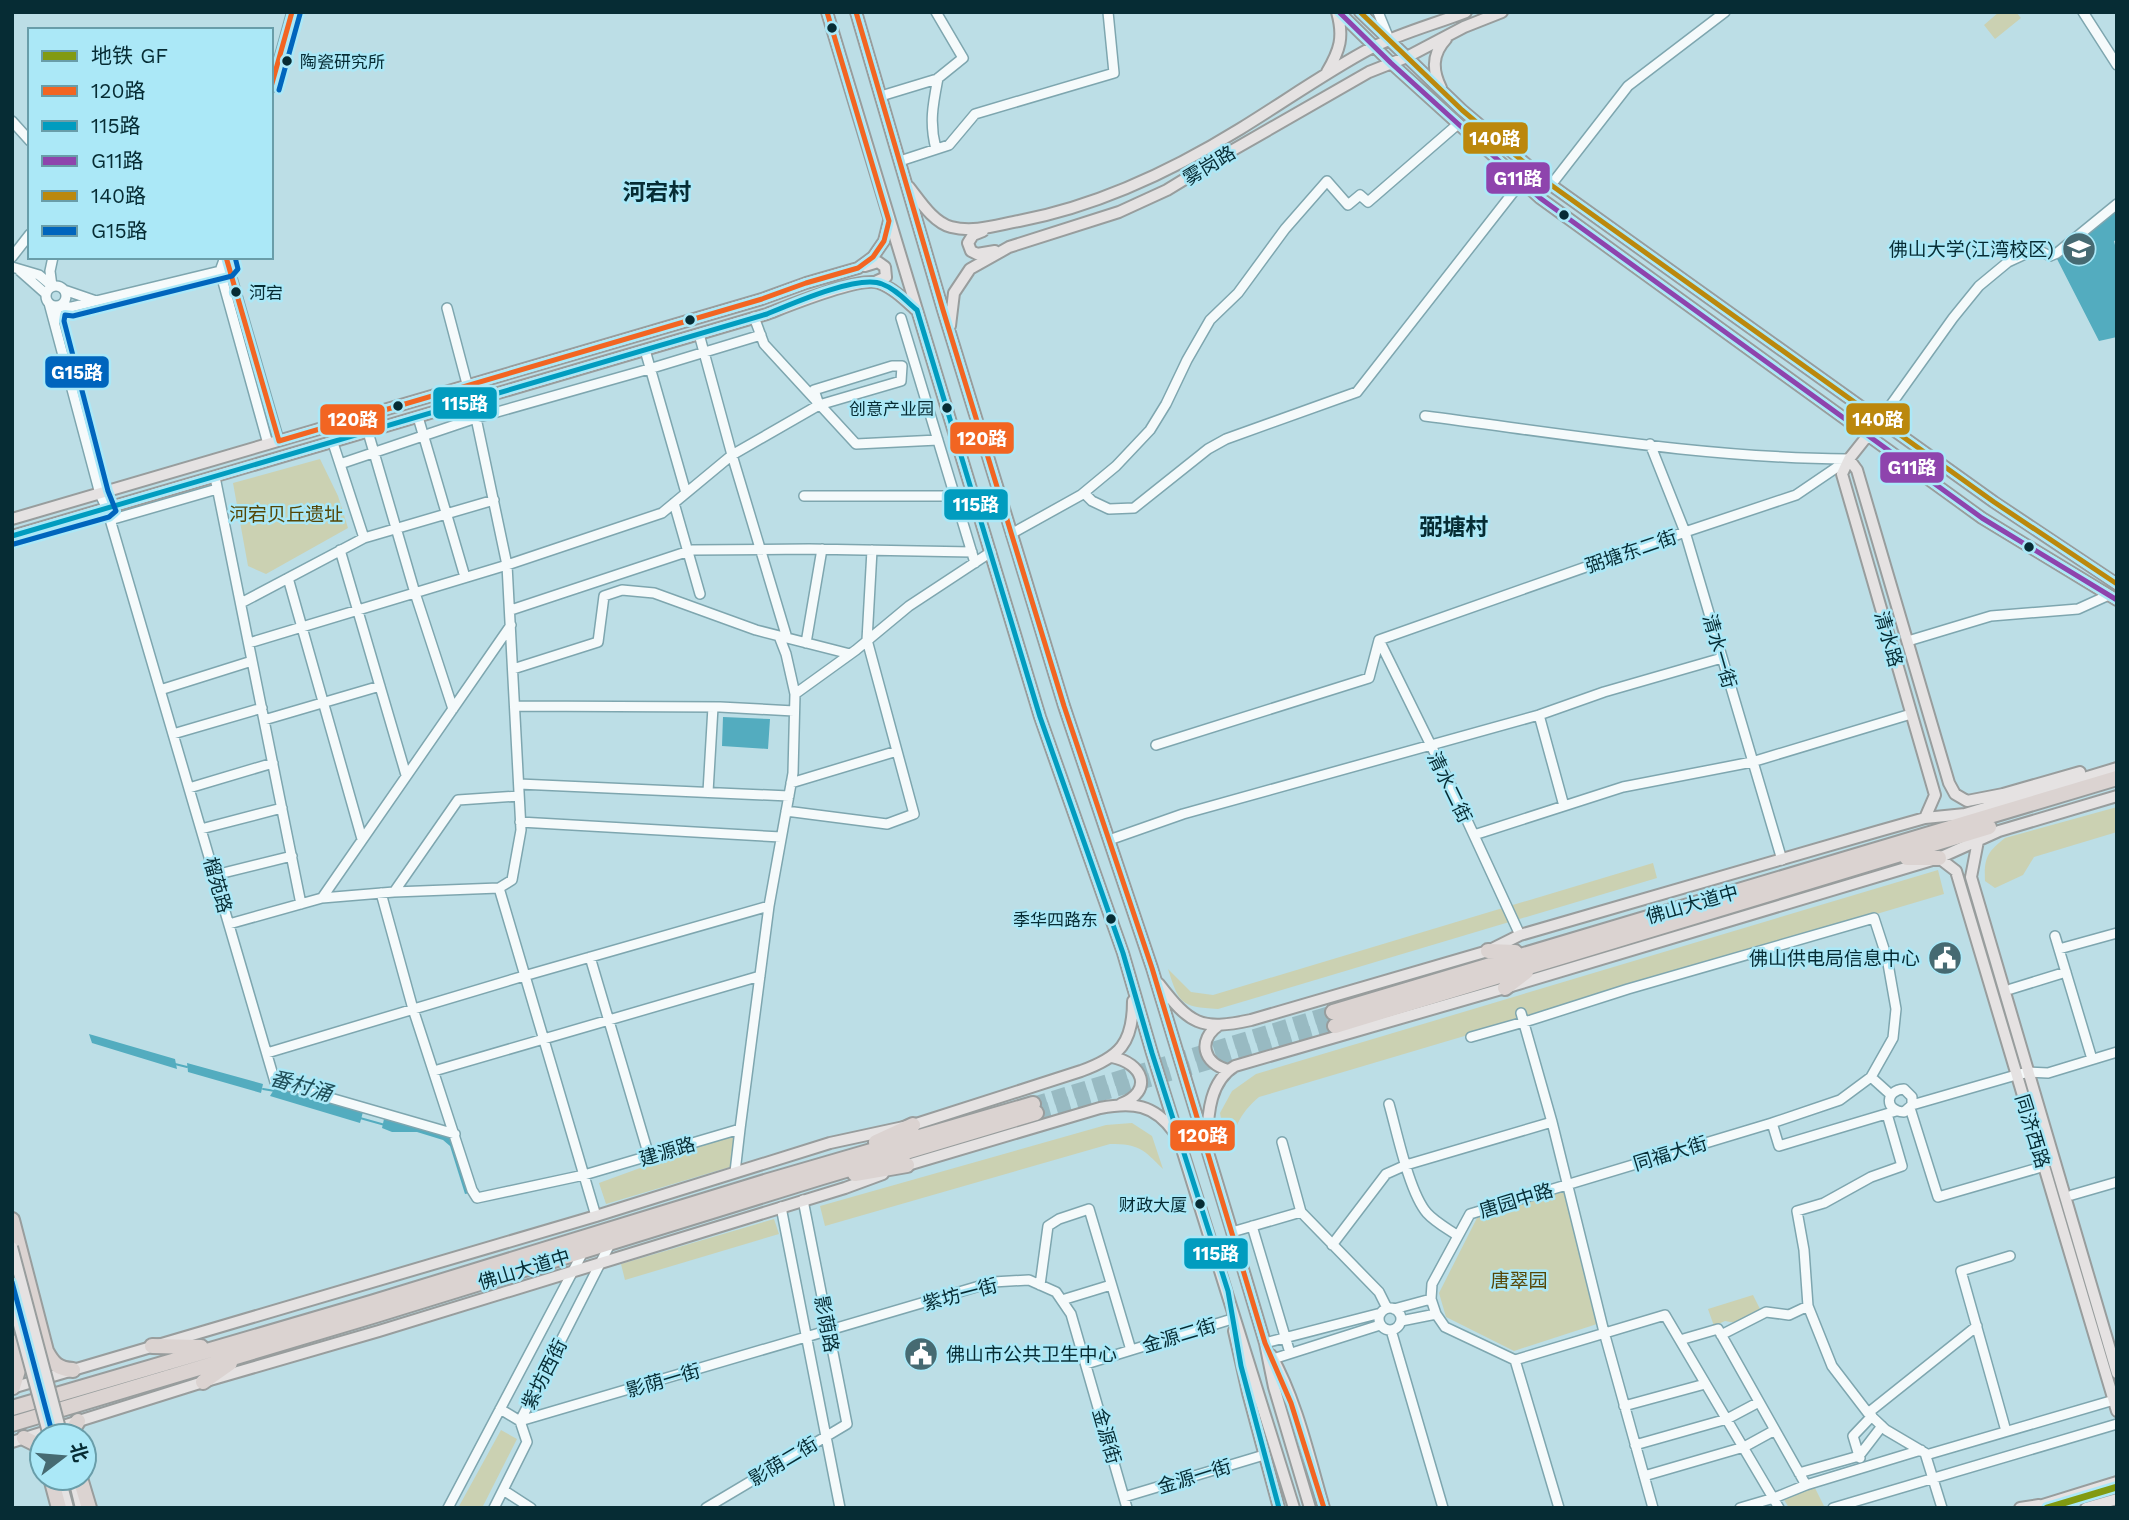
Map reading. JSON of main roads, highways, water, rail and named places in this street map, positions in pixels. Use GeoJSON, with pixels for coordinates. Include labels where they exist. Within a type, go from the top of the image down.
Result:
{"type":"FeatureCollection","features":[{"type":"Feature","properties":{"kind":"highway"},"geometry":{"type":"LineString","coordinates":[[2049,802],[2117,778]]}},
{"type":"Feature","properties":{"kind":"highway"},"geometry":{"type":"LineString","coordinates":[[2049,802],[2117,786]]}},
{"type":"Feature","properties":{"kind":"highway","name":"佛山大道中"},"geometry":{"type":"LineString","coordinates":[[1334,1019],[1926,836],[2049,802]]}},
{"type":"Feature","properties":{"kind":"highway","name":"佛山大道中"},"geometry":{"type":"LineString","coordinates":[[1533,959],[1892,858],[2049,802]]}},
{"type":"Feature","properties":{"kind":"highway"},"geometry":{"type":"LineString","coordinates":[[1926,836],[1965,814]]}},
{"type":"Feature","properties":{"kind":"highway"},"geometry":{"type":"LineString","coordinates":[[1892,858],[1940,858]]}},
{"type":"Feature","properties":{"kind":"highway"},"geometry":{"type":"LineString","coordinates":[[1488,951],[1533,959]]}},
{"type":"Feature","properties":{"kind":"highway"},"geometry":{"type":"LineString","coordinates":[[1505,988],[1533,959]]}},
{"type":"Feature","properties":{"kind":"highway","name":"佛山大道中"},"geometry":{"type":"LineString","coordinates":[[12,1408],[371,1303],[576,1238],[1035,1109]]}},
{"type":"Feature","properties":{"kind":"highway"},"geometry":{"type":"LineString","coordinates":[[818,1172],[913,1125]]}},
{"type":"Feature","properties":{"kind":"highway"},"geometry":{"type":"LineString","coordinates":[[818,1172],[874,1172],[906,1165]]}},
{"type":"Feature","properties":{"kind":"highway","name":"佛山大道中"},"geometry":{"type":"LineString","coordinates":[[12,1423],[611,1242],[818,1172]]}},
{"type":"Feature","properties":{"kind":"highway"},"geometry":{"type":"LineString","coordinates":[[12,1220],[46,1351],[52,1362],[61,1369],[73,1370]]}},
{"type":"Feature","properties":{"kind":"highway"},"geometry":{"type":"LineString","coordinates":[[12,1342],[19,1367],[13,1387]]}},
{"type":"Feature","properties":{"kind":"highway"},"geometry":{"type":"LineString","coordinates":[[152,1346],[217,1348]]}},
{"type":"Feature","properties":{"kind":"highway"},"geometry":{"type":"LineString","coordinates":[[203,1382],[242,1354]]}},
{"type":"Feature","properties":{"kind":"main road"},"geometry":{"type":"LineString","coordinates":[[827,12],[1040,717],[1124,953],[1294,1508]]}},
{"type":"Feature","properties":{"kind":"main road"},"geometry":{"type":"LineString","coordinates":[[856,12],[1064,706],[1154,978],[1232,1232],[1310,1508]]}},
{"type":"Feature","properties":{"kind":"main road"},"geometry":{"type":"LineString","coordinates":[[1338,12],[1540,198],[1982,517],[2113,598]]}},
{"type":"Feature","properties":{"kind":"main road"},"geometry":{"type":"LineString","coordinates":[[1326,73],[1338,54],[1342,30],[1338,12]]}},
{"type":"Feature","properties":{"kind":"main road"},"geometry":{"type":"LineString","coordinates":[[1360,12],[1462,110],[1551,185],[2019,519],[2117,584]]}},
{"type":"Feature","properties":{"kind":"main road","name":"雾岗路"},"geometry":{"type":"LineString","coordinates":[[906,182],[931,214],[948,227],[973,230],[1031,219],[1105,198],[1161,173],[1239,130],[1326,73],[1374,47],[1466,12]]}},
{"type":"Feature","properties":{"kind":"main road","name":"雾岗路"},"geometry":{"type":"LineString","coordinates":[[950,332],[954,293],[970,269],[1006,249],[1119,212],[1167,190],[1226,153],[1369,72],[1503,12]]}},
{"type":"Feature","properties":{"kind":"main road"},"geometry":{"type":"LineString","coordinates":[[1444,93],[1437,79],[1434,63],[1438,47],[1451,34]]}},
{"type":"Feature","properties":{"kind":"main road"},"geometry":{"type":"LineString","coordinates":[[858,268],[873,257],[884,241],[889,221]]}},
{"type":"Feature","properties":{"kind":"main road"},"geometry":{"type":"LineString","coordinates":[[991,226],[973,235],[968,243],[971,251],[977,254],[1006,249]]}},
{"type":"Feature","properties":{"kind":"main road"},"geometry":{"type":"LineString","coordinates":[[12,519],[762,299],[878,262],[885,267],[887,277],[877,281],[811,297],[699,334],[368,432],[216,483],[108,515],[12,536]]}},
{"type":"Feature","properties":{"kind":"main road"},"geometry":{"type":"LineString","coordinates":[[877,281],[898,293],[917,310]]}},
{"type":"Feature","properties":{"kind":"main road","name":"弼塘东二街"},"geometry":{"type":"LineString","coordinates":[[1849,459],[1880,420]]}},
{"type":"Feature","properties":{"kind":"main road"},"geometry":{"type":"LineString","coordinates":[[1849,459],[1857,470],[1949,783],[1955,794],[1967,802],[2117,761]]}},
{"type":"Feature","properties":{"kind":"main road","name":"清水路"},"geometry":{"type":"LineString","coordinates":[[1849,459],[1842,474],[1934,795],[1925,818]]}},
{"type":"Feature","properties":{"kind":"main road"},"geometry":{"type":"LineString","coordinates":[[1868,566],[1884,562]]}},
{"type":"Feature","properties":{"kind":"main road"},"geometry":{"type":"LineString","coordinates":[[1892,646],[1908,641]]}},
{"type":"Feature","properties":{"kind":"main road"},"geometry":{"type":"LineString","coordinates":[[1911,714],[1927,709]]}},
{"type":"Feature","properties":{"kind":"main road"},"geometry":{"type":"LineString","coordinates":[[2034,821],[2049,802],[2117,768]]}},
{"type":"Feature","properties":{"kind":"main road"},"geometry":{"type":"LineString","coordinates":[[1982,809],[2003,794]]}},
{"type":"Feature","properties":{"kind":"main road"},"geometry":{"type":"LineString","coordinates":[[1154,978],[1185,1015],[1196,1021],[1219,1026],[1251,1020],[1488,951],[1520,935],[1925,818],[1965,814],[1982,809],[2117,796]]}},
{"type":"Feature","properties":{"kind":"main road"},"geometry":{"type":"LineString","coordinates":[[1207,1150],[1209,1109],[1213,1093],[1227,1071],[1235,1066],[1940,858],[1999,831],[2034,821],[2059,819],[2117,802]]}},
{"type":"Feature","properties":{"kind":"main road","name":"同济西路"},"geometry":{"type":"LineString","coordinates":[[1978,841],[1971,877],[2032,1072],[2117,1373]]}},
{"type":"Feature","properties":{"kind":"main road","name":"同济西路"},"geometry":{"type":"LineString","coordinates":[[1940,858],[1956,871],[2014,1076],[2115,1406]]}},
{"type":"Feature","properties":{"kind":"main road"},"geometry":{"type":"LineString","coordinates":[[1971,877],[1980,884],[2032,1072],[2117,1348]]}},
{"type":"Feature","properties":{"kind":"main road"},"geometry":{"type":"LineString","coordinates":[[1958,879],[1956,889],[2014,1076],[2103,1390],[2115,1406]]}},
{"type":"Feature","properties":{"kind":"main road"},"geometry":{"type":"LineString","coordinates":[[1976,958],[1984,968],[1983,980]]}},
{"type":"Feature","properties":{"kind":"main road"},"geometry":{"type":"LineString","coordinates":[[13,1387],[596,1216],[831,1143],[913,1125],[1101,1064],[1112,1057],[1130,1032],[1133,1023],[1133,988]]}},
{"type":"Feature","properties":{"kind":"main road"},"geometry":{"type":"LineString","coordinates":[[1219,1026],[1207,1035],[1205,1046],[1215,1065],[1227,1071]]}},
{"type":"Feature","properties":{"kind":"main road"},"geometry":{"type":"LineString","coordinates":[[1112,1057],[1131,1063],[1140,1077],[1138,1093],[1132,1100],[1119,1105]]}},
{"type":"Feature","properties":{"kind":"main road"},"geometry":{"type":"LineString","coordinates":[[1119,1105],[1135,1105],[1161,1116],[1180,1141]]}},
{"type":"Feature","properties":{"kind":"main road","name":"佛山大道中"},"geometry":{"type":"LineString","coordinates":[[18,1440],[845,1188],[906,1165],[1100,1108],[1119,1105]]}},
{"type":"Feature","properties":{"kind":"main road"},"geometry":{"type":"LineString","coordinates":[[2077,1238],[2090,1255],[2088,1274]]}},
{"type":"Feature","properties":{"kind":"main road"},"geometry":{"type":"LineString","coordinates":[[12,1247],[58,1422]]}},
{"type":"Feature","properties":{"kind":"main road"},"geometry":{"type":"LineString","coordinates":[[1228,1291],[1244,1380],[1279,1508]]}},
{"type":"Feature","properties":{"kind":"main road"},"geometry":{"type":"LineString","coordinates":[[12,1299],[45,1422]]}},
{"type":"Feature","properties":{"kind":"main road"},"geometry":{"type":"LineString","coordinates":[[1265,1343],[1294,1410],[1324,1508]]}},
{"type":"Feature","properties":{"kind":"main road"},"geometry":{"type":"LineString","coordinates":[[2033,1508],[2117,1482]]}},
{"type":"Feature","properties":{"kind":"main road"},"geometry":{"type":"LineString","coordinates":[[2086,1508],[2117,1499]]}},
{"type":"Feature","properties":{"kind":"main road"},"geometry":{"type":"LineString","coordinates":[[2020,1508],[2048,1503]]}},
{"type":"Feature","properties":{"kind":"water"},"geometry":{"type":"Polygon","coordinates":[[[2116,210],[2117,240],[2114,241],[2117,253],[2117,337],[2099,341],[2056,257],[2116,210]]]}},
{"type":"Feature","properties":{"kind":"water"},"geometry":{"type":"Polygon","coordinates":[[[723,717],[770,719],[768,749],[722,746],[723,717]]]}},
{"type":"Feature","properties":{"kind":"water"},"geometry":{"type":"Polygon","coordinates":[[[89,1034],[175,1059],[177,1069],[92,1043],[89,1034]]]}},
{"type":"Feature","properties":{"kind":"water"},"geometry":{"type":"Polygon","coordinates":[[[187,1063],[263,1084],[261,1093],[188,1072],[187,1063]]]}},
{"type":"Feature","properties":{"kind":"water"},"geometry":{"type":"Polygon","coordinates":[[[282,1087],[363,1112],[360,1123],[270,1096],[275,1088],[282,1087]]]}},
{"type":"Feature","properties":{"kind":"water"},"geometry":{"type":"Polygon","coordinates":[[[384,1119],[425,1128],[453,1139],[470,1193],[465,1194],[450,1146],[443,1140],[417,1132],[392,1132],[382,1128],[384,1119]]]}},
{"type":"Feature","properties":{"kind":"waterway","name":"番村涌"},"geometry":{"type":"LineString","coordinates":[[175,1064],[187,1067]]}},
{"type":"Feature","properties":{"kind":"waterway","name":"番村涌"},"geometry":{"type":"LineString","coordinates":[[263,1089],[275,1091]]}},
{"type":"Feature","properties":{"kind":"waterway","name":"番村涌"},"geometry":{"type":"LineString","coordinates":[[360,1118],[385,1125]]}},
{"type":"Feature","properties":{"kind":"tunnel"},"geometry":{"type":"LineString","coordinates":[[1033,1104],[1333,1012]]}},
{"type":"Feature","properties":{"kind":"tunnel"},"geometry":{"type":"LineString","coordinates":[[1036,1113],[1335,1026]]}},
{"type":"Feature","properties":{"kind":"metro line","name":"GF"},"geometry":{"type":"LineString","coordinates":[[2047,1508],[2117,1487]]}},
{"type":"Feature","properties":{"kind":"place","name":"陶瓷研究所"},"geometry":{"type":"Point","coordinates":[287,61]}},
{"type":"Feature","properties":{"kind":"place","name":"佛山大学(江湾校区)"},"geometry":{"type":"Point","coordinates":[2079,249]}},
{"type":"Feature","properties":{"kind":"place","name":"河宕"},"geometry":{"type":"Point","coordinates":[236,292]}},
{"type":"Feature","properties":{"kind":"place","name":"创意产业园"},"geometry":{"type":"Point","coordinates":[947,408]}},
{"type":"Feature","properties":{"kind":"place","name":"季华四路东"},"geometry":{"type":"Point","coordinates":[1111,919]}},
{"type":"Feature","properties":{"kind":"place","name":"佛山供电局信息中心"},"geometry":{"type":"Point","coordinates":[1945,958]}},
{"type":"Feature","properties":{"kind":"place","name":"财政大厦"},"geometry":{"type":"Point","coordinates":[1200,1204]}},
{"type":"Feature","properties":{"kind":"place","name":"佛山市公共卫生中心"},"geometry":{"type":"Point","coordinates":[921,1354]}},
{"type":"Feature","properties":{"kind":"district","name":"河宕村"},"geometry":{"type":"Point","coordinates":[657,192]}},
{"type":"Feature","properties":{"kind":"district","name":"弼塘村"},"geometry":{"type":"Point","coordinates":[1454,527]}},
{"type":"Feature","properties":{"kind":"park label","name":"河宕贝丘遗址"},"geometry":{"type":"Point","coordinates":[286,514]}},
{"type":"Feature","properties":{"kind":"park label","name":"唐翠园"},"geometry":{"type":"Point","coordinates":[1519,1280]}}]}
